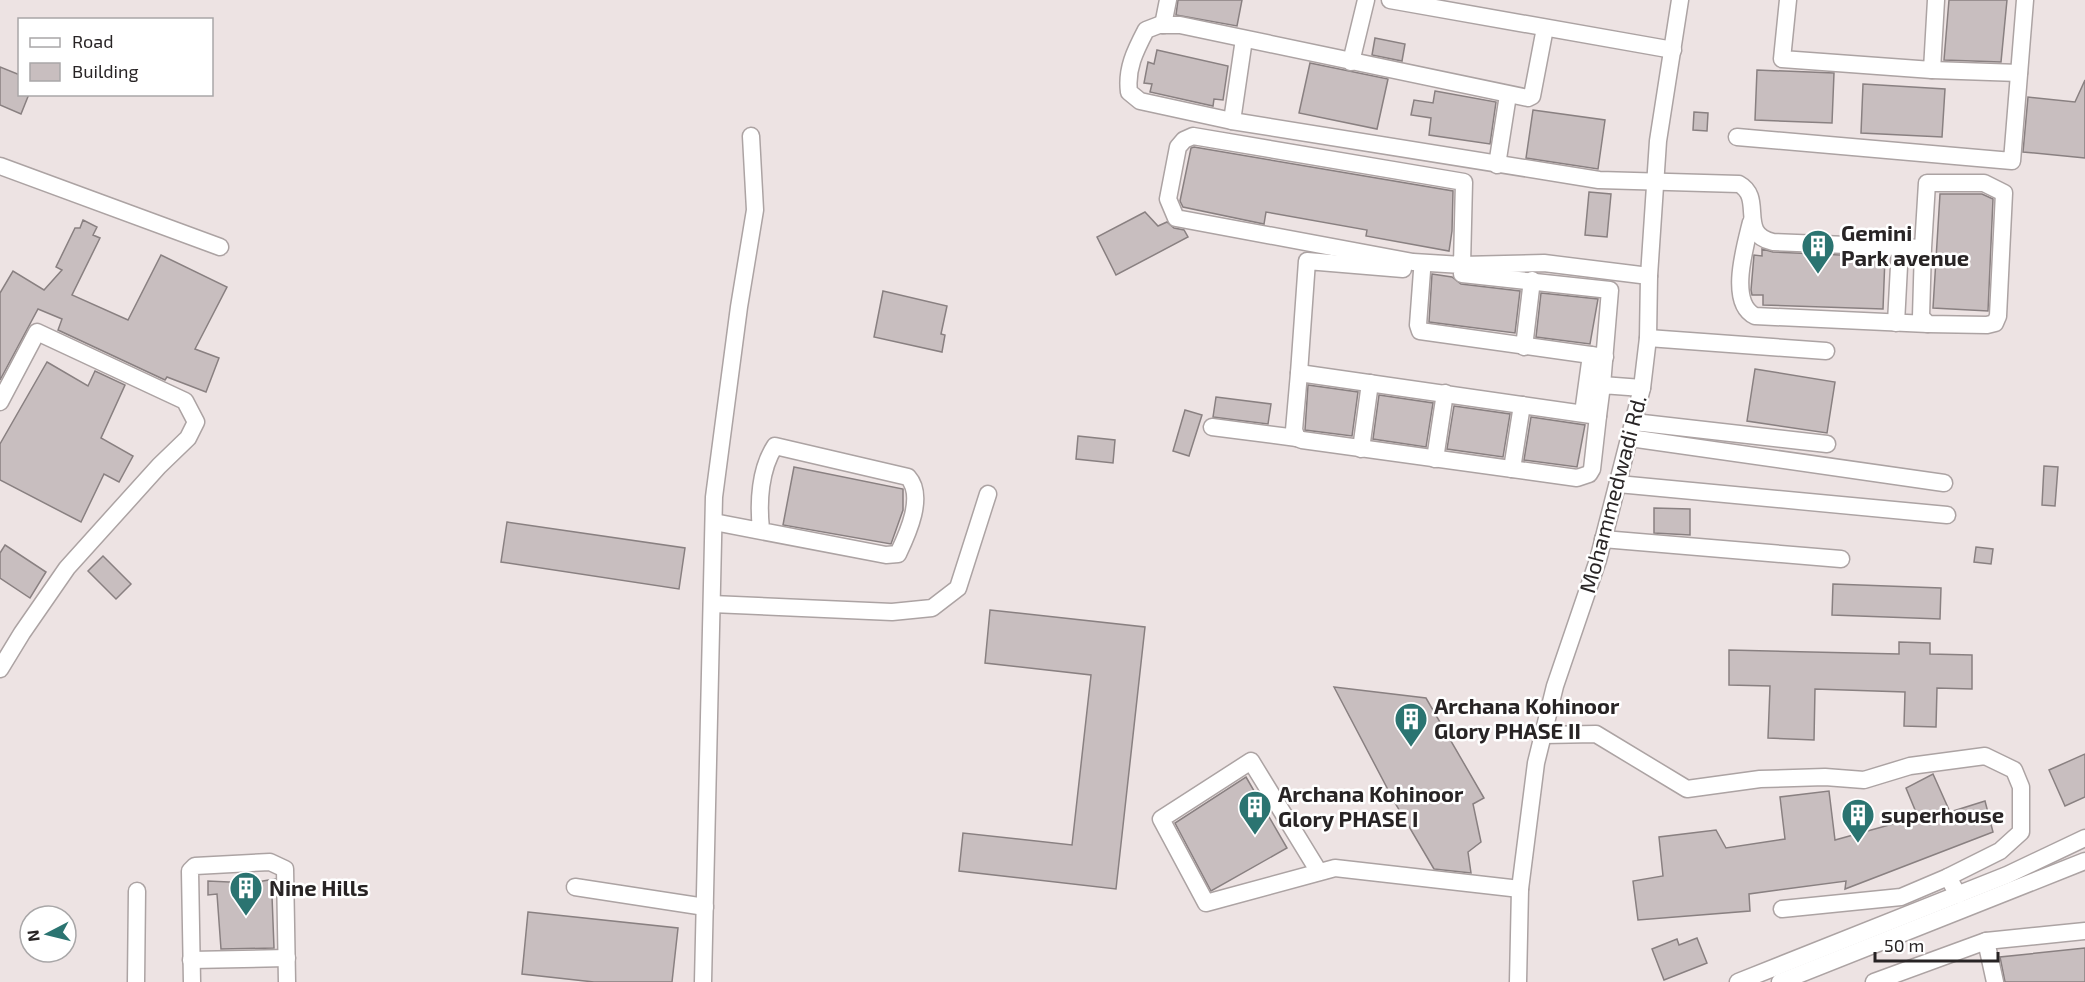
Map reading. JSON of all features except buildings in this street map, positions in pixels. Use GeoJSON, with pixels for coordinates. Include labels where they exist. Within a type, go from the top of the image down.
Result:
{"type":"FeatureCollection","features":[{"type":"Feature","properties":{"kind":"street"},"geometry":{"type":"LineString","coordinates":[[1163,25],[1168,0]]}},
{"type":"Feature","properties":{"kind":"street"},"geometry":{"type":"LineString","coordinates":[[1350,62],[1366,0]]}},
{"type":"Feature","properties":{"kind":"street"},"geometry":{"type":"LineString","coordinates":[[1390,0],[1673,50]]}},
{"type":"Feature","properties":{"kind":"street","name":"Mohammedwadi Rd."},"geometry":{"type":"LineString","coordinates":[[1518,982],[1520,889],[1536,763],[1555,686],[1603,539],[1642,388],[1648,338],[1648,276],[1658,141],[1680,0]]}},
{"type":"Feature","properties":{"kind":"street"},"geometry":{"type":"LineString","coordinates":[[1788,0],[1782,59],[1932,70],[2019,73]]}},
{"type":"Feature","properties":{"kind":"street"},"geometry":{"type":"LineString","coordinates":[[1932,70],[1936,0]]}},
{"type":"Feature","properties":{"kind":"street"},"geometry":{"type":"LineString","coordinates":[[1737,137],[2012,161],[2025,0]]}},
{"type":"Feature","properties":{"kind":"street"},"geometry":{"type":"LineString","coordinates":[[1545,28],[1532,96],[1508,95],[1180,25],[1163,25],[1146,30],[1133,55],[1127,76],[1129,92],[1140,101],[1232,121],[1497,165],[1599,180],[1738,183],[1748,189],[1752,196],[1751,222],[1743,252],[1740,299],[1746,311],[1755,316],[1928,324],[1987,325],[1995,322],[1998,316],[2004,193],[1984,183],[1928,183],[1921,317],[1928,324]]}},
{"type":"Feature","properties":{"kind":"street"},"geometry":{"type":"LineString","coordinates":[[1232,121],[1244,39]]}},
{"type":"Feature","properties":{"kind":"street"},"geometry":{"type":"LineString","coordinates":[[1497,165],[1508,95]]}},
{"type":"Feature","properties":{"kind":"street"},"geometry":{"type":"LineString","coordinates":[[703,982],[714,497],[737,319],[755,210],[751,136]]}},
{"type":"Feature","properties":{"kind":"street"},"geometry":{"type":"LineString","coordinates":[[1462,265],[1464,182],[1193,136],[1184,140],[1178,147],[1168,199],[1176,218],[1413,262],[1462,265],[1544,263],[1648,276]]}},
{"type":"Feature","properties":{"kind":"street"},"geometry":{"type":"LineString","coordinates":[[0,166],[220,247]]}},
{"type":"Feature","properties":{"kind":"street"},"geometry":{"type":"LineString","coordinates":[[1751,222],[1759,235],[1773,242],[1923,248]]}},
{"type":"Feature","properties":{"kind":"street"},"geometry":{"type":"LineString","coordinates":[[1896,323],[1900,247]]}},
{"type":"Feature","properties":{"kind":"street"},"geometry":{"type":"LineString","coordinates":[[1212,427],[1577,478],[1589,474],[1590,415],[1610,290],[1532,280],[1307,261],[1294,430],[1297,438]]}},
{"type":"Feature","properties":{"kind":"street"},"geometry":{"type":"LineString","coordinates":[[1422,271],[1418,325],[1420,331],[1598,356]]}},
{"type":"Feature","properties":{"kind":"street"},"geometry":{"type":"LineString","coordinates":[[1524,347],[1532,280]]}},
{"type":"Feature","properties":{"kind":"street"},"geometry":{"type":"LineString","coordinates":[[0,402],[37,333],[185,401],[196,422],[188,438],[159,466],[67,568],[0,669]]}},
{"type":"Feature","properties":{"kind":"street"},"geometry":{"type":"LineString","coordinates":[[1648,338],[1826,351]]}},
{"type":"Feature","properties":{"kind":"street"},"geometry":{"type":"LineString","coordinates":[[1590,415],[1602,385],[1598,356]]}},
{"type":"Feature","properties":{"kind":"street"},"geometry":{"type":"LineString","coordinates":[[1299,372],[1590,415]]}},
{"type":"Feature","properties":{"kind":"street"},"geometry":{"type":"LineString","coordinates":[[1361,448],[1370,383]]}},
{"type":"Feature","properties":{"kind":"street"},"geometry":{"type":"LineString","coordinates":[[1602,385],[1642,388]]}},
{"type":"Feature","properties":{"kind":"street"},"geometry":{"type":"LineString","coordinates":[[1435,459],[1446,393]]}},
{"type":"Feature","properties":{"kind":"street"},"geometry":{"type":"LineString","coordinates":[[1512,469],[1522,405]]}},
{"type":"Feature","properties":{"kind":"street"},"geometry":{"type":"LineString","coordinates":[[1632,430],[1827,444]]}},
{"type":"Feature","properties":{"kind":"street"},"geometry":{"type":"LineString","coordinates":[[1632,430],[1944,483]]}},
{"type":"Feature","properties":{"kind":"street"},"geometry":{"type":"LineString","coordinates":[[714,522],[761,529],[886,555],[898,554],[907,534],[916,493],[914,483],[908,477],[775,446],[767,459],[759,509],[761,529]]}},
{"type":"Feature","properties":{"kind":"street"},"geometry":{"type":"LineString","coordinates":[[1618,484],[1947,515]]}},
{"type":"Feature","properties":{"kind":"street"},"geometry":{"type":"LineString","coordinates":[[712,604],[892,612],[932,608],[958,588],[988,494]]}},
{"type":"Feature","properties":{"kind":"street"},"geometry":{"type":"LineString","coordinates":[[1603,539],[1841,559]]}},
{"type":"Feature","properties":{"kind":"street"},"geometry":{"type":"LineString","coordinates":[[1543,735],[1596,734],[1687,789],[1760,779],[1826,777],[1864,780],[1910,766],[1985,756],[2014,770],[2021,787],[2021,832],[2000,851],[1901,897],[1782,909]]}},
{"type":"Feature","properties":{"kind":"street"},"geometry":{"type":"LineString","coordinates":[[1327,870],[1251,760],[1161,819],[1206,903],[1327,870],[1520,889]]}},
{"type":"Feature","properties":{"kind":"street"},"geometry":{"type":"LineString","coordinates":[[1780,982],[2042,868],[2085,838]]}},
{"type":"Feature","properties":{"kind":"street"},"geometry":{"type":"LineString","coordinates":[[1738,982],[1958,895],[2042,868],[2085,861]]}},
{"type":"Feature","properties":{"kind":"street"},"geometry":{"type":"LineString","coordinates":[[192,982],[190,871],[195,866],[239,862],[270,862],[285,869],[287,982]]}},
{"type":"Feature","properties":{"kind":"street"},"geometry":{"type":"LineString","coordinates":[[1948,877],[1958,895]]}},
{"type":"Feature","properties":{"kind":"street"},"geometry":{"type":"LineString","coordinates":[[575,887],[705,907]]}},
{"type":"Feature","properties":{"kind":"street"},"geometry":{"type":"LineString","coordinates":[[136,982],[137,891]]}},
{"type":"Feature","properties":{"kind":"street"},"geometry":{"type":"LineString","coordinates":[[1874,982],[1986,940],[2085,931]]}},
{"type":"Feature","properties":{"kind":"street"},"geometry":{"type":"LineString","coordinates":[[1986,940],[1995,982]]}},
{"type":"Feature","properties":{"kind":"street"},"geometry":{"type":"LineString","coordinates":[[191,960],[287,958]]}},
{"type":"Feature","properties":{"kind":"place","name":"Gemini Park avenue"},"geometry":{"type":"Point","coordinates":[1818,275]}},
{"type":"Feature","properties":{"kind":"place","name":"Archana Kohinoor Glory PHASE II"},"geometry":{"type":"Point","coordinates":[1411,748]}},
{"type":"Feature","properties":{"kind":"place","name":"Archana Kohinoor Glory PHASE I"},"geometry":{"type":"Point","coordinates":[1255,836]}},
{"type":"Feature","properties":{"kind":"place","name":"superhouse"},"geometry":{"type":"Point","coordinates":[1858,844]}},
{"type":"Feature","properties":{"kind":"place","name":"Nine Hills"},"geometry":{"type":"Point","coordinates":[246,917]}}]}
